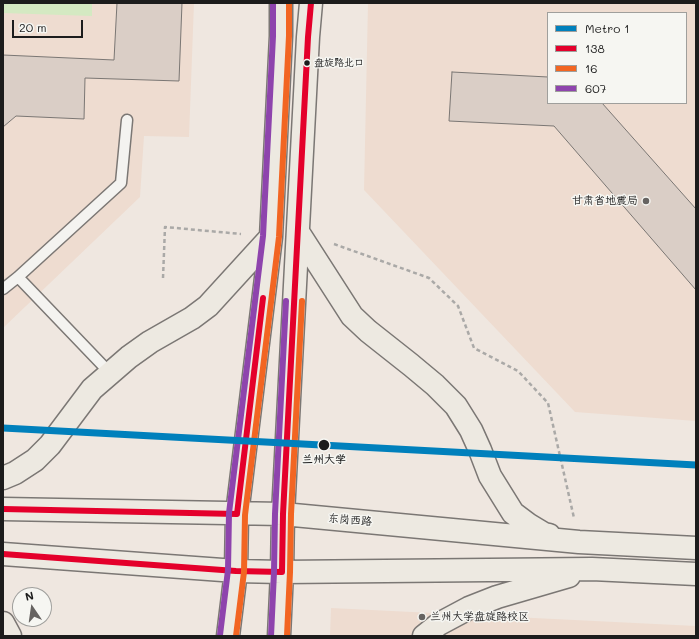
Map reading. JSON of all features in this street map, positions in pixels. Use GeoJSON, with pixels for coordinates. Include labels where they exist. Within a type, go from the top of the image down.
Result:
{"type":"FeatureCollection","features":[{"type":"Feature","properties":{"kind":"main road"},"geometry":{"type":"LineString","coordinates":[[228,636],[236,571],[237,514],[271,237],[282,36],[281,3]]}},
{"type":"Feature","properties":{"kind":"main road"},"geometry":{"type":"LineString","coordinates":[[279,636],[283,514],[311,3]]}},
{"type":"Feature","properties":{"kind":"main road"},"geometry":{"type":"LineString","coordinates":[[298,232],[352,316],[368,332],[411,364],[456,406],[471,430],[490,476],[513,514],[544,534],[579,542]]}},
{"type":"Feature","properties":{"kind":"main road"},"geometry":{"type":"LineString","coordinates":[[3,478],[15,474],[35,460],[50,445],[92,390],[132,354],[192,318],[208,306],[271,237]]}},
{"type":"Feature","properties":{"kind":"main road","name":"东岗西路"},"geometry":{"type":"LineString","coordinates":[[3,509],[283,514],[579,542],[696,548]]}},
{"type":"Feature","properties":{"kind":"main road"},"geometry":{"type":"LineString","coordinates":[[3,554],[236,571],[282,572],[592,569],[696,574]]}},
{"type":"Feature","properties":{"kind":"main road"},"geometry":{"type":"LineString","coordinates":[[424,636],[439,624],[469,608],[497,597],[592,569]]}},
{"type":"Feature","properties":{"kind":"main road"},"geometry":{"type":"LineString","coordinates":[[3,624],[10,636]]}},
{"type":"Feature","properties":{"kind":"lane"},"geometry":{"type":"LineString","coordinates":[[3,289],[121,183],[127,120]]}},
{"type":"Feature","properties":{"kind":"lane"},"geometry":{"type":"LineString","coordinates":[[18,277],[110,373]]}},
{"type":"Feature","properties":{"kind":"path"},"geometry":{"type":"LineString","coordinates":[[163,278],[165,227],[271,237]]}},
{"type":"Feature","properties":{"kind":"path"},"geometry":{"type":"LineString","coordinates":[[298,232],[429,278],[458,306],[474,348],[518,371],[548,403],[579,542]]}},
{"type":"Feature","properties":{"kind":"shaded area"},"geometry":{"type":"Polygon","coordinates":[[[3,3],[194,3],[189,137],[144,136],[140,197],[3,328],[3,3]]]}},
{"type":"Feature","properties":{"kind":"shaded area"},"geometry":{"type":"Polygon","coordinates":[[[368,3],[696,3],[696,421],[575,412],[364,190],[368,3]]]}},
{"type":"Feature","properties":{"kind":"shaded area","name":"兰州大学盘旋路校区"},"geometry":{"type":"Polygon","coordinates":[[[331,608],[696,626],[696,636],[330,636],[331,608]]]}},
{"type":"Feature","properties":{"kind":"green space"},"geometry":{"type":"Polygon","coordinates":[[[3,3],[92,3],[92,16],[3,13],[3,3]]]}},
{"type":"Feature","properties":{"kind":"building"},"geometry":{"type":"Polygon","coordinates":[[[117,3],[182,3],[179,81],[85,78],[84,119],[16,116],[3,127],[3,55],[114,60],[117,3]]]}},
{"type":"Feature","properties":{"kind":"building"},"geometry":{"type":"Polygon","coordinates":[[[452,72],[547,77],[547,104],[603,104],[696,209],[696,290],[554,126],[449,121],[452,72]]]}},
{"type":"Feature","properties":{"kind":"metro line","name":"1"},"geometry":{"type":"LineString","coordinates":[[3,428],[696,465]]}},
{"type":"Feature","properties":{"kind":"transit line","name":"607"},"geometry":{"type":"LineString","coordinates":[[220,635],[228,570],[229,513],[263,236],[273,36],[273,3]]}},
{"type":"Feature","properties":{"kind":"transit line","name":"16"},"geometry":{"type":"LineString","coordinates":[[236,636],[244,572],[245,515],[279,237],[289,36],[289,3]]}},
{"type":"Feature","properties":{"kind":"transit line","name":"138"},"geometry":{"type":"LineString","coordinates":[[3,554],[236,571],[282,572],[283,514],[311,3]]}},
{"type":"Feature","properties":{"kind":"transit line","name":"138"},"geometry":{"type":"LineString","coordinates":[[3,509],[237,514],[263,298]]}},
{"type":"Feature","properties":{"kind":"transit line","name":"607"},"geometry":{"type":"LineString","coordinates":[[271,636],[275,514],[286,301]]}},
{"type":"Feature","properties":{"kind":"transit line","name":"16"},"geometry":{"type":"LineString","coordinates":[[287,636],[291,514],[302,301]]}},
{"type":"Feature","properties":{"kind":"place","name":"盘旋路北口"},"geometry":{"type":"Point","coordinates":[307,63]}},
{"type":"Feature","properties":{"kind":"place","name":"甘肃省地震局"},"geometry":{"type":"Point","coordinates":[646,201]}},
{"type":"Feature","properties":{"kind":"place","name":"兰州大学"},"geometry":{"type":"Point","coordinates":[324,445]}},
{"type":"Feature","properties":{"kind":"place","name":"兰州大学盘旋路校区"},"geometry":{"type":"Point","coordinates":[422,617]}}]}
